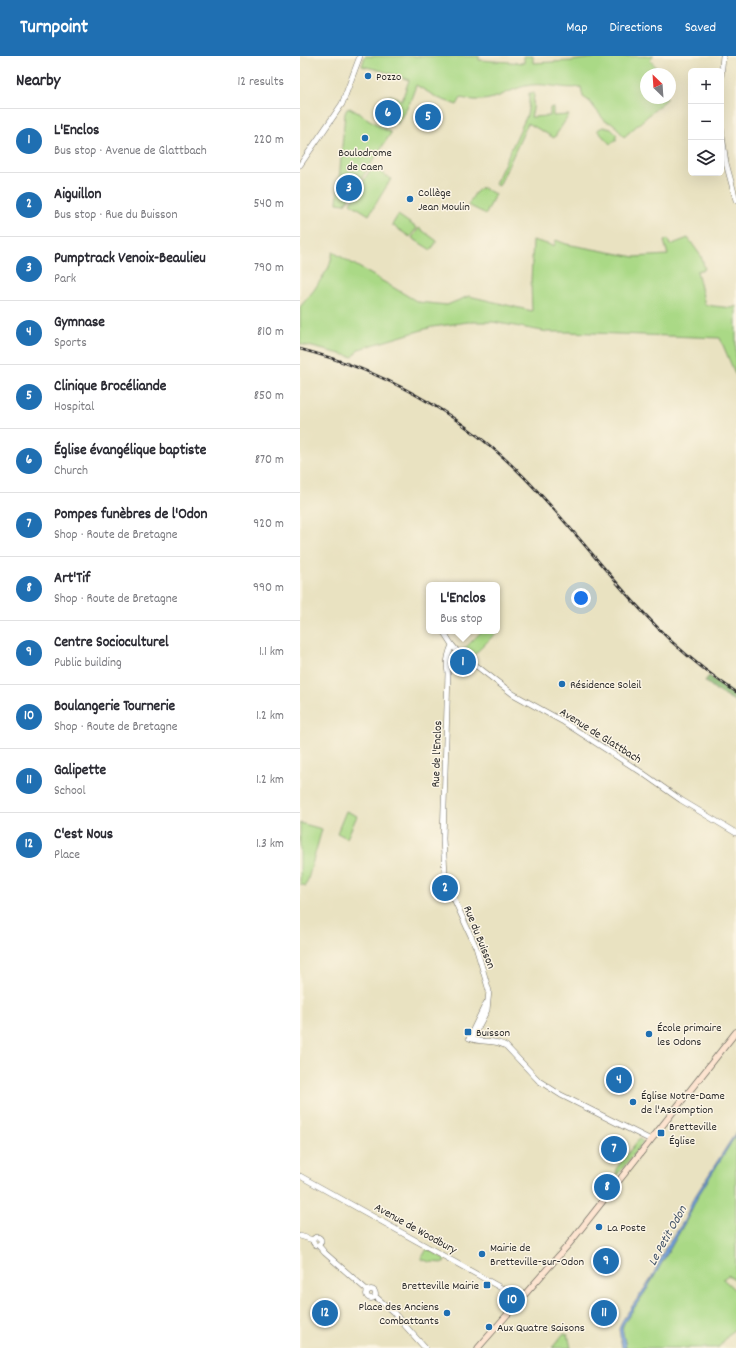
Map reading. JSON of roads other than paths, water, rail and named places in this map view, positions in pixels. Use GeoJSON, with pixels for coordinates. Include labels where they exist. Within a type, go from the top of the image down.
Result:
{"type":"FeatureCollection","features":[{"type":"Feature","properties":{"kind":"main road"},"geometry":{"type":"LineString","coordinates":[[478,1348],[569,1244],[736,1032]]}},
{"type":"Feature","properties":{"kind":"street"},"geometry":{"type":"LineString","coordinates":[[300,165],[331,121],[345,98],[360,56]]}},
{"type":"Feature","properties":{"kind":"street"},"geometry":{"type":"LineString","coordinates":[[722,68],[723,56]]}},
{"type":"Feature","properties":{"kind":"street"},"geometry":{"type":"LineString","coordinates":[[723,140],[726,163],[736,200]]}},
{"type":"Feature","properties":{"kind":"street","name":"Avenue de Glattbach"},"geometry":{"type":"LineString","coordinates":[[445,634],[457,651],[513,694],[562,721],[641,772],[680,800],[736,833]]}},
{"type":"Feature","properties":{"kind":"street","name":"Rue de l'Enclos"},"geometry":{"type":"LineString","coordinates":[[448,673],[448,655],[452,645]]}},
{"type":"Feature","properties":{"kind":"street","name":"Rue de l'Enclos"},"geometry":{"type":"LineString","coordinates":[[443,836],[448,673],[450,660],[457,651]]}},
{"type":"Feature","properties":{"kind":"street","name":"Rue du Buisson"},"geometry":{"type":"LineString","coordinates":[[443,836],[444,865],[447,883],[478,953],[488,985],[489,999],[487,1010],[470,1039],[479,1041],[492,1040],[499,1042],[506,1046],[539,1081],[561,1095],[651,1140]]}},
{"type":"Feature","properties":{"kind":"street","name":"Avenue de Woodbury"},"geometry":{"type":"LineString","coordinates":[[300,1176],[521,1299]]}},
{"type":"Feature","properties":{"kind":"street"},"geometry":{"type":"LineString","coordinates":[[300,1236],[314,1240],[314,1244],[318,1245],[368,1291],[368,1297],[372,1298],[375,1296],[393,1312],[425,1348]]}},
{"type":"Feature","properties":{"kind":"water"},"geometry":{"type":"Polygon","coordinates":[[[736,1132],[736,1135],[698,1196],[687,1219],[647,1289],[624,1323],[622,1328],[626,1348],[622,1348],[619,1329],[622,1321],[651,1279],[665,1249],[685,1219],[692,1201],[736,1132]]]}},
{"type":"Feature","properties":{"kind":"railway"},"geometry":{"type":"LineString","coordinates":[[300,349],[362,369],[392,383],[448,414],[474,433],[523,476],[542,496],[633,602],[672,642],[703,668],[736,692]]}},
{"type":"Feature","properties":{"kind":"place","name":"Pozzo"},"geometry":{"type":"Point","coordinates":[368,76]}},
{"type":"Feature","properties":{"kind":"place","name":"Église évangélique baptiste"},"geometry":{"type":"Point","coordinates":[388,113]}},
{"type":"Feature","properties":{"kind":"place","name":"Clinique Brocéliande"},"geometry":{"type":"Point","coordinates":[428,117]}},
{"type":"Feature","properties":{"kind":"place","name":"Boulodrome de Caen"},"geometry":{"type":"Point","coordinates":[365,138]}},
{"type":"Feature","properties":{"kind":"place","name":"Pumptrack Venoix-Beaulieu"},"geometry":{"type":"Point","coordinates":[349,188]}},
{"type":"Feature","properties":{"kind":"place","name":"Collège Jean Moulin"},"geometry":{"type":"Point","coordinates":[410,199]}},
{"type":"Feature","properties":{"kind":"place","name":"L'Enclos"},"geometry":{"type":"Point","coordinates":[463,662]}},
{"type":"Feature","properties":{"kind":"place","name":"Résidence Soleil"},"geometry":{"type":"Point","coordinates":[562,684]}},
{"type":"Feature","properties":{"kind":"place","name":"Aiguillon"},"geometry":{"type":"Point","coordinates":[445,888]}},
{"type":"Feature","properties":{"kind":"place","name":"Buisson"},"geometry":{"type":"Point","coordinates":[468,1032]}},
{"type":"Feature","properties":{"kind":"place","name":"École primaire les Odons"},"geometry":{"type":"Point","coordinates":[649,1034]}},
{"type":"Feature","properties":{"kind":"place","name":"Gymnase"},"geometry":{"type":"Point","coordinates":[619,1080]}},
{"type":"Feature","properties":{"kind":"place","name":"Église Notre-Dame de l'Assomption"},"geometry":{"type":"Point","coordinates":[633,1102]}},
{"type":"Feature","properties":{"kind":"place","name":"Bretteville Église"},"geometry":{"type":"Point","coordinates":[661,1133]}},
{"type":"Feature","properties":{"kind":"place","name":"Pompes funèbres de l'Odon"},"geometry":{"type":"Point","coordinates":[614,1149]}},
{"type":"Feature","properties":{"kind":"place","name":"Art'Tif"},"geometry":{"type":"Point","coordinates":[607,1187]}},
{"type":"Feature","properties":{"kind":"place","name":"La Poste"},"geometry":{"type":"Point","coordinates":[599,1227]}},
{"type":"Feature","properties":{"kind":"place","name":"Mairie de Bretteville-sur-Odon"},"geometry":{"type":"Point","coordinates":[482,1254]}},
{"type":"Feature","properties":{"kind":"place","name":"Centre Socioculturel"},"geometry":{"type":"Point","coordinates":[606,1261]}},
{"type":"Feature","properties":{"kind":"place","name":"Bretteville Mairie"},"geometry":{"type":"Point","coordinates":[487,1285]}},
{"type":"Feature","properties":{"kind":"place","name":"Boulangerie Tournerie"},"geometry":{"type":"Point","coordinates":[512,1300]}},
{"type":"Feature","properties":{"kind":"place","name":"C'est Nous"},"geometry":{"type":"Point","coordinates":[325,1313]}},
{"type":"Feature","properties":{"kind":"place","name":"Place des Anciens Combattants"},"geometry":{"type":"Point","coordinates":[447,1313]}},
{"type":"Feature","properties":{"kind":"place","name":"Galipette"},"geometry":{"type":"Point","coordinates":[604,1313]}},
{"type":"Feature","properties":{"kind":"place","name":"Aux Quatre Saisons"},"geometry":{"type":"Point","coordinates":[489,1327]}},
{"type":"Feature","properties":{"kind":"water label","name":"Le Petit Odon"},"geometry":{"type":"Point","coordinates":[666,1235]}}]}
